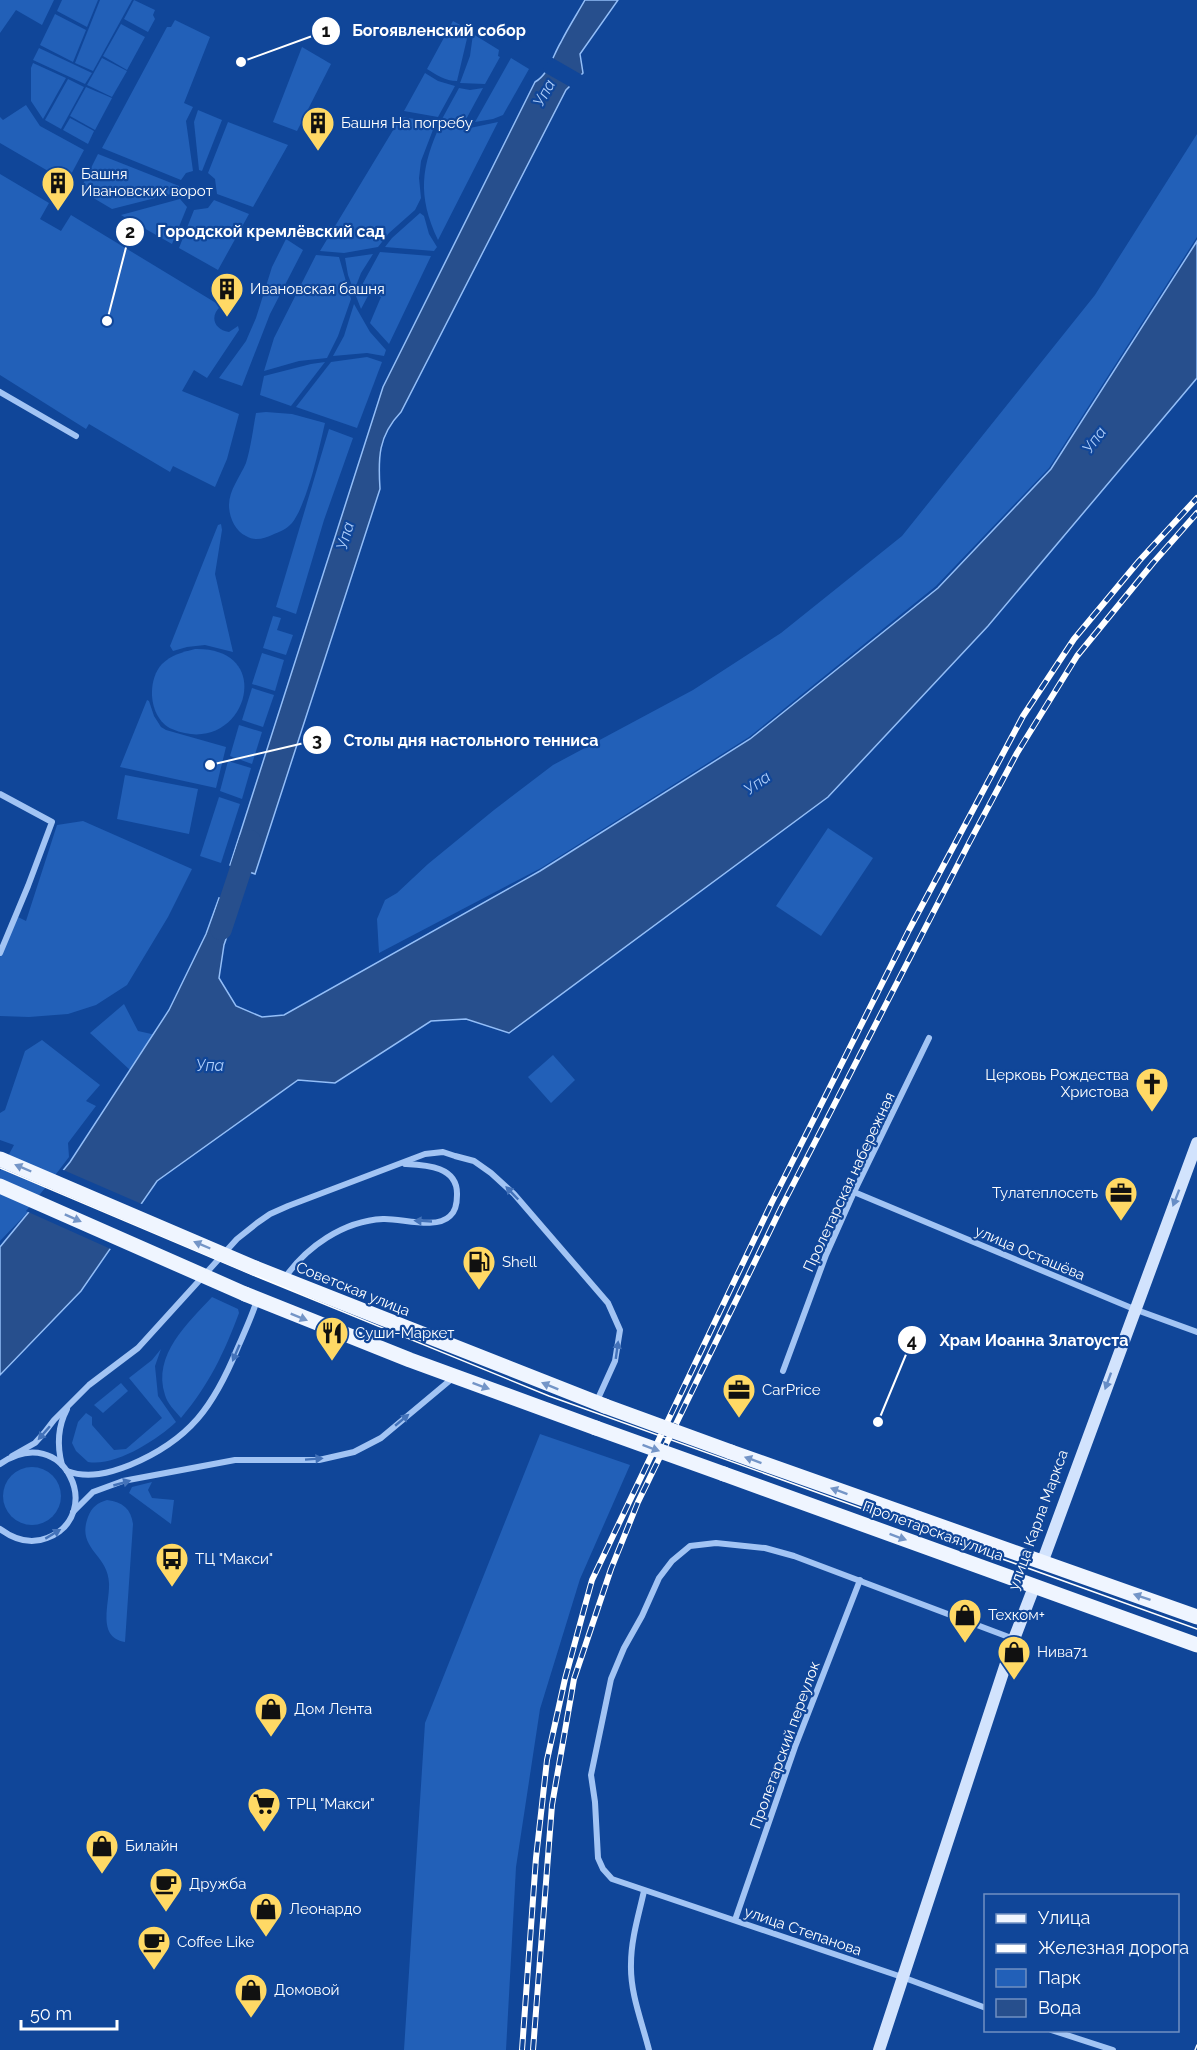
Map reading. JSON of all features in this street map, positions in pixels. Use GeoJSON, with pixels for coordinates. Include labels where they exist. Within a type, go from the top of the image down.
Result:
{"type":"FeatureCollection","features":[{"type":"Feature","properties":{"kind":"main road","name":"улица Карла Маркса"},"geometry":{"type":"LineString","coordinates":[[879,2050],[1014,1639],[1197,1143]]}},
{"type":"Feature","properties":{"kind":"main road","name":"Советская улица"},"geometry":{"type":"LineString","coordinates":[[0,1159],[284,1280],[600,1405],[731,1452]]}},
{"type":"Feature","properties":{"kind":"main road"},"geometry":{"type":"LineString","coordinates":[[0,1186],[251,1297],[454,1376]]}},
{"type":"Feature","properties":{"kind":"main road","name":"Пролетарская улица"},"geometry":{"type":"LineString","coordinates":[[454,1376],[1197,1646]]}},
{"type":"Feature","properties":{"kind":"main road","name":"Пролетарская улица"},"geometry":{"type":"LineString","coordinates":[[731,1452],[1197,1617]]}},
{"type":"Feature","properties":{"kind":"street"},"geometry":{"type":"LineString","coordinates":[[0,392],[76,436]]}},
{"type":"Feature","properties":{"kind":"street"},"geometry":{"type":"LineString","coordinates":[[0,794],[52,822],[0,953]]}},
{"type":"Feature","properties":{"kind":"street","name":"Пролетарская набережная"},"geometry":{"type":"LineString","coordinates":[[783,1371],[826,1255],[854,1192],[930,1038]]}},
{"type":"Feature","properties":{"kind":"street"},"geometry":{"type":"LineString","coordinates":[[0,1464],[35,1443],[89,1385],[138,1348],[237,1239],[270,1214],[425,1154],[443,1152],[474,1161],[514,1194],[608,1303],[620,1330],[615,1361],[600,1405]]}},
{"type":"Feature","properties":{"kind":"street"},"geometry":{"type":"LineString","coordinates":[[284,1280],[290,1271],[321,1242],[356,1223],[383,1219],[425,1223],[439,1221],[450,1216],[456,1205],[457,1189],[453,1178],[443,1170],[429,1166],[404,1164]]}},
{"type":"Feature","properties":{"kind":"street","name":"улица Осташёва"},"geometry":{"type":"LineString","coordinates":[[854,1192],[1134,1309],[1197,1332]]}},
{"type":"Feature","properties":{"kind":"street"},"geometry":{"type":"LineString","coordinates":[[12,1456],[25,1452],[39,1452],[78,1475],[88,1476],[119,1469],[150,1456],[187,1431],[217,1395],[251,1297]]}},
{"type":"Feature","properties":{"kind":"street"},"geometry":{"type":"LineString","coordinates":[[0,1529],[13,1538],[27,1542],[40,1541],[53,1536],[63,1528],[73,1512],[93,1492],[123,1481],[235,1460],[319,1460],[354,1452],[381,1438],[454,1376]]}},
{"type":"Feature","properties":{"kind":"street"},"geometry":{"type":"LineString","coordinates":[[70,1403],[64,1415],[59,1440],[65,1468],[75,1491],[73,1512]]}},
{"type":"Feature","properties":{"kind":"street","name":"улица Степанова"},"geometry":{"type":"LineString","coordinates":[[860,1580],[765,1548],[716,1543],[690,1546],[672,1561],[659,1578],[611,1679],[591,1775],[598,1858],[603,1869],[612,1879],[903,1977],[984,2007]]}},
{"type":"Feature","properties":{"kind":"street"},"geometry":{"type":"LineString","coordinates":[[860,1580],[1014,1639]]}},
{"type":"Feature","properties":{"kind":"street","name":"Пролетарский переулок"},"geometry":{"type":"LineString","coordinates":[[735,1920],[795,1747],[860,1580]]}},
{"type":"Feature","properties":{"kind":"street"},"geometry":{"type":"LineString","coordinates":[[644,1891],[634,1936],[631,1965],[633,1989],[649,2050]]}},
{"type":"Feature","properties":{"kind":"street"},"geometry":{"type":"LineString","coordinates":[[1054,2032],[1113,2050]]}},
{"type":"Feature","properties":{"kind":"green space"},"geometry":{"type":"Polygon","coordinates":[[[0,0],[54,0],[42,25],[16,10],[0,33],[0,0]]]}},
{"type":"Feature","properties":{"kind":"green space"},"geometry":{"type":"Polygon","coordinates":[[[62,0],[98,0],[87,27],[57,11],[62,0]]]}},
{"type":"Feature","properties":{"kind":"green space"},"geometry":{"type":"Polygon","coordinates":[[[100,0],[132,0],[93,71],[75,63],[100,0]]]}},
{"type":"Feature","properties":{"kind":"green space"},"geometry":{"type":"Polygon","coordinates":[[[134,0],[155,10],[153,15],[155,19],[148,32],[124,19],[134,0]]]}},
{"type":"Feature","properties":{"kind":"green space"},"geometry":{"type":"Polygon","coordinates":[[[55,14],[86,30],[73,62],[40,45],[55,14]]]}},
{"type":"Feature","properties":{"kind":"green space"},"geometry":{"type":"Polygon","coordinates":[[[175,20],[210,37],[184,103],[193,107],[186,121],[193,171],[186,173],[181,180],[102,148],[167,27],[171,27],[175,20]]]}},
{"type":"Feature","properties":{"kind":"green space"},"geometry":{"type":"Polygon","coordinates":[[[453,21],[469,30],[457,81],[445,79],[427,69],[453,21]]]}},
{"type":"Feature","properties":{"kind":"green space"},"geometry":{"type":"Polygon","coordinates":[[[121,24],[145,37],[127,70],[103,56],[121,24]]]}},
{"type":"Feature","properties":{"kind":"green space"},"geometry":{"type":"Polygon","coordinates":[[[473,34],[499,50],[498,56],[500,57],[485,84],[460,83],[470,56],[473,34]]]}},
{"type":"Feature","properties":{"kind":"green space"},"geometry":{"type":"Polygon","coordinates":[[[302,47],[331,64],[297,131],[273,122],[302,47]]]}},
{"type":"Feature","properties":{"kind":"green space"},"geometry":{"type":"Polygon","coordinates":[[[39,48],[92,73],[85,84],[33,60],[39,48]]]}},
{"type":"Feature","properties":{"kind":"green space"},"geometry":{"type":"Polygon","coordinates":[[[102,58],[127,71],[112,97],[87,85],[102,58]]]}},
{"type":"Feature","properties":{"kind":"green space"},"geometry":{"type":"Polygon","coordinates":[[[511,58],[529,69],[503,115],[475,122],[511,58]]]}},
{"type":"Feature","properties":{"kind":"green space"},"geometry":{"type":"Polygon","coordinates":[[[33,63],[66,78],[43,119],[31,101],[33,63]]]}},
{"type":"Feature","properties":{"kind":"green space"},"geometry":{"type":"Polygon","coordinates":[[[425,73],[438,81],[455,86],[438,117],[404,111],[425,73]]]}},
{"type":"Feature","properties":{"kind":"green space"},"geometry":{"type":"Polygon","coordinates":[[[68,79],[84,87],[61,129],[45,120],[68,79]]]}},
{"type":"Feature","properties":{"kind":"green space"},"geometry":{"type":"Polygon","coordinates":[[[86,87],[112,98],[95,130],[70,116],[86,87]]]}},
{"type":"Feature","properties":{"kind":"green space"},"geometry":{"type":"Polygon","coordinates":[[[459,88],[470,90],[483,88],[464,123],[442,119],[459,88]]]}},
{"type":"Feature","properties":{"kind":"green space"},"geometry":{"type":"Polygon","coordinates":[[[26,105],[40,126],[84,150],[67,182],[0,143],[0,117],[3,120],[26,105]]]}},
{"type":"Feature","properties":{"kind":"green space"},"geometry":{"type":"Polygon","coordinates":[[[198,110],[222,120],[202,171],[199,170],[194,122],[198,110]]]}},
{"type":"Feature","properties":{"kind":"green space"},"geometry":{"type":"Polygon","coordinates":[[[401,117],[436,122],[421,161],[419,178],[421,198],[415,210],[389,233],[378,247],[344,253],[320,251],[401,117]]]}},
{"type":"Feature","properties":{"kind":"green space"},"geometry":{"type":"Polygon","coordinates":[[[70,118],[94,131],[88,144],[63,130],[70,118]]]}},
{"type":"Feature","properties":{"kind":"green space"},"geometry":{"type":"Polygon","coordinates":[[[228,122],[288,145],[253,207],[217,194],[215,179],[208,173],[228,122]]]}},
{"type":"Feature","properties":{"kind":"green space"},"geometry":{"type":"Polygon","coordinates":[[[498,122],[438,240],[427,209],[424,181],[429,154],[441,123],[470,128],[498,122]]]}},
{"type":"Feature","properties":{"kind":"green space"},"geometry":{"type":"Polygon","coordinates":[[[1197,134],[1197,237],[1049,468],[936,586],[749,737],[541,868],[379,953],[377,919],[385,900],[397,893],[428,864],[494,810],[553,765],[693,690],[781,633],[902,536],[1095,295],[1197,134]]]}},
{"type":"Feature","properties":{"kind":"green space"},"geometry":{"type":"Polygon","coordinates":[[[98,154],[179,186],[179,192],[112,209],[80,190],[98,154]]]}},
{"type":"Feature","properties":{"kind":"green space"},"geometry":{"type":"Polygon","coordinates":[[[0,174],[49,203],[40,219],[61,231],[71,215],[221,306],[214,318],[217,326],[224,331],[229,332],[238,326],[239,330],[207,378],[194,370],[182,391],[239,414],[227,459],[215,487],[173,466],[170,472],[89,424],[86,429],[0,375],[0,174]]]}},
{"type":"Feature","properties":{"kind":"green space"},"geometry":{"type":"Polygon","coordinates":[[[180,199],[187,207],[172,244],[121,215],[180,199]]]}},
{"type":"Feature","properties":{"kind":"green space"},"geometry":{"type":"Polygon","coordinates":[[[214,200],[249,214],[218,270],[179,248],[194,210],[208,208],[214,200]]]}},
{"type":"Feature","properties":{"kind":"green space"},"geometry":{"type":"Polygon","coordinates":[[[420,213],[424,216],[429,234],[437,247],[434,251],[385,247],[392,238],[420,213]]]}},
{"type":"Feature","properties":{"kind":"green space"},"geometry":{"type":"Polygon","coordinates":[[[286,239],[303,250],[270,314],[242,386],[219,378],[246,341],[256,318],[272,267],[286,239]]]}},
{"type":"Feature","properties":{"kind":"green space"},"geometry":{"type":"Polygon","coordinates":[[[380,252],[431,256],[389,344],[370,323],[381,297],[370,292],[361,309],[356,296],[380,252]]]}},
{"type":"Feature","properties":{"kind":"green space"},"geometry":{"type":"Polygon","coordinates":[[[373,254],[361,273],[354,291],[345,258],[373,254]]]}},
{"type":"Feature","properties":{"kind":"green space"},"geometry":{"type":"Polygon","coordinates":[[[316,255],[339,257],[351,299],[338,336],[327,358],[299,361],[264,371],[274,338],[316,255]]]}},
{"type":"Feature","properties":{"kind":"green space"},"geometry":{"type":"Polygon","coordinates":[[[354,304],[370,332],[386,350],[384,356],[367,353],[333,356],[344,336],[354,304]]]}},
{"type":"Feature","properties":{"kind":"green space"},"geometry":{"type":"Polygon","coordinates":[[[367,357],[382,362],[357,428],[296,407],[331,362],[367,357]]]}},
{"type":"Feature","properties":{"kind":"green space"},"geometry":{"type":"Polygon","coordinates":[[[325,362],[291,406],[260,395],[264,376],[325,362]]]}},
{"type":"Feature","properties":{"kind":"green space"},"geometry":{"type":"Polygon","coordinates":[[[256,413],[292,414],[325,423],[312,476],[303,503],[292,523],[266,538],[256,539],[242,534],[236,527],[231,519],[229,499],[246,463],[256,413]]]}},
{"type":"Feature","properties":{"kind":"green space"},"geometry":{"type":"Polygon","coordinates":[[[329,429],[353,438],[324,520],[296,614],[276,607],[329,429]]]}},
{"type":"Feature","properties":{"kind":"green space"},"geometry":{"type":"Polygon","coordinates":[[[221,524],[215,574],[233,652],[205,645],[173,651],[170,646],[218,525],[221,524]]]}},
{"type":"Feature","properties":{"kind":"green space"},"geometry":{"type":"Polygon","coordinates":[[[273,616],[281,618],[277,630],[293,635],[286,655],[263,648],[273,616]]]}},
{"type":"Feature","properties":{"kind":"green space"},"geometry":{"type":"Polygon","coordinates":[[[195,649],[221,653],[237,665],[244,682],[242,700],[233,717],[218,729],[197,734],[172,729],[164,724],[158,717],[152,699],[154,680],[162,664],[173,656],[195,649]]]}},
{"type":"Feature","properties":{"kind":"green space"},"geometry":{"type":"Polygon","coordinates":[[[262,653],[284,660],[275,691],[252,684],[262,653]]]}},
{"type":"Feature","properties":{"kind":"green space"},"geometry":{"type":"Polygon","coordinates":[[[252,688],[274,695],[263,727],[242,720],[252,688]]]}},
{"type":"Feature","properties":{"kind":"green space"},"geometry":{"type":"Polygon","coordinates":[[[147,700],[154,716],[161,727],[166,730],[226,747],[216,788],[120,767],[147,700]]]}},
{"type":"Feature","properties":{"kind":"green space"},"geometry":{"type":"Polygon","coordinates":[[[239,725],[262,732],[252,764],[230,756],[239,725]]]}},
{"type":"Feature","properties":{"kind":"green space"},"geometry":{"type":"Polygon","coordinates":[[[228,761],[251,768],[242,799],[220,791],[228,761]]]}},
{"type":"Feature","properties":{"kind":"green space"},"geometry":{"type":"Polygon","coordinates":[[[125,775],[198,789],[189,834],[117,819],[125,775]]]}},
{"type":"Feature","properties":{"kind":"green space"},"geometry":{"type":"Polygon","coordinates":[[[219,797],[240,804],[221,863],[200,856],[219,797]]]}},
{"type":"Feature","properties":{"kind":"green space"},"geometry":{"type":"Polygon","coordinates":[[[83,821],[192,869],[168,917],[127,985],[96,1005],[68,1014],[29,1017],[0,1016],[0,955],[18,917],[26,921],[57,825],[83,821]]]}},
{"type":"Feature","properties":{"kind":"green space"},"geometry":{"type":"Polygon","coordinates":[[[828,828],[873,858],[821,936],[776,906],[828,828]]]}},
{"type":"Feature","properties":{"kind":"green space"},"geometry":{"type":"Polygon","coordinates":[[[124,1004],[138,1031],[156,1035],[130,1070],[90,1033],[124,1004]]]}},
{"type":"Feature","properties":{"kind":"green space"},"geometry":{"type":"Polygon","coordinates":[[[42,1040],[100,1085],[86,1101],[96,1106],[68,1143],[69,1157],[25,1215],[0,1241],[0,1171],[14,1145],[0,1140],[0,1113],[5,1110],[25,1051],[42,1040]]]}},
{"type":"Feature","properties":{"kind":"green space"},"geometry":{"type":"Polygon","coordinates":[[[553,1055],[575,1080],[551,1103],[528,1077],[553,1055]]]}},
{"type":"Feature","properties":{"kind":"green space"},"geometry":{"type":"Polygon","coordinates":[[[212,1297],[238,1309],[239,1313],[215,1368],[181,1418],[166,1398],[162,1380],[163,1366],[183,1329],[212,1297]]]}},
{"type":"Feature","properties":{"kind":"green space"},"geometry":{"type":"Polygon","coordinates":[[[161,1349],[155,1366],[158,1396],[176,1422],[158,1437],[135,1451],[110,1460],[88,1462],[76,1451],[72,1443],[78,1422],[86,1413],[92,1417],[92,1425],[114,1450],[126,1449],[162,1418],[129,1378],[152,1360],[161,1349]]]}},
{"type":"Feature","properties":{"kind":"green space"},"geometry":{"type":"Polygon","coordinates":[[[121,1383],[128,1391],[103,1413],[94,1405],[121,1383]]]}},
{"type":"Feature","properties":{"kind":"green space"},"geometry":{"type":"Polygon","coordinates":[[[540,1434],[630,1465],[580,1579],[540,1709],[516,1867],[506,2050],[404,2050],[425,1723],[540,1434]]]}},
{"type":"Feature","properties":{"kind":"green space"},"geometry":{"type":"Polygon","coordinates":[[[26,1467],[38,1467],[53,1475],[61,1490],[61,1502],[53,1517],[38,1525],[26,1525],[11,1517],[3,1502],[3,1490],[11,1475],[26,1467]]]}},
{"type":"Feature","properties":{"kind":"green space"},"geometry":{"type":"Polygon","coordinates":[[[152,1482],[148,1490],[152,1498],[174,1500],[171,1524],[129,1493],[132,1487],[152,1482]]]}},
{"type":"Feature","properties":{"kind":"green space"},"geometry":{"type":"Polygon","coordinates":[[[107,1500],[118,1502],[125,1507],[133,1524],[125,1642],[110,1634],[107,1627],[109,1583],[107,1573],[86,1537],[85,1528],[88,1517],[95,1506],[107,1500]]]}},
{"type":"Feature","properties":{"kind":"water","name":"Упа"},"geometry":{"type":"Polygon","coordinates":[[[585,0],[618,0],[580,54],[583,73],[566,90],[401,412],[388,430],[381,448],[380,489],[255,874],[230,865],[383,387],[535,82],[547,69],[585,0]]]}},
{"type":"Feature","properties":{"kind":"water","name":"Упа"},"geometry":{"type":"Polygon","coordinates":[[[1197,241],[1197,378],[988,626],[828,797],[509,1033],[466,1019],[431,1021],[335,1083],[298,1080],[157,1181],[81,1291],[0,1375],[0,1247],[70,1162],[169,1010],[206,934],[219,898],[238,904],[224,945],[219,978],[236,1006],[262,1017],[284,1015],[540,871],[750,739],[938,588],[1051,469],[1197,241]]]}},
{"type":"Feature","properties":{"kind":"pier"},"geometry":{"type":"Polygon","coordinates":[[[551,57],[584,76],[572,88],[542,71],[551,57]]]}},
{"type":"Feature","properties":{"kind":"pier"},"geometry":{"type":"Polygon","coordinates":[[[61,1169],[144,1205],[113,1250],[26,1211],[61,1169]]]}},
{"type":"Feature","properties":{"kind":"waterway","name":"Упа"},"geometry":{"type":"LineString","coordinates":[[221,929],[250,841]]}},
{"type":"Feature","properties":{"kind":"tram line"},"geometry":{"type":"LineString","coordinates":[[0,1168],[549,1396],[1197,1629]]}},
{"type":"Feature","properties":{"kind":"tram line"},"geometry":{"type":"LineString","coordinates":[[1195,2050],[1197,2045]]}},
{"type":"Feature","properties":{"kind":"railway"},"geometry":{"type":"LineString","coordinates":[[522,2050],[536,1858],[547,1760],[565,1679],[592,1580],[772,1202],[909,930],[1023,716],[1074,639],[1139,561],[1197,498]]}},
{"type":"Feature","properties":{"kind":"railway"},"geometry":{"type":"LineString","coordinates":[[533,2050],[552,1805],[574,1679],[611,1569],[638,1502],[781,1208],[1017,753],[1077,656],[1197,513]]}},
{"type":"Feature","properties":{"kind":"place","name":"Богоявленский собор"},"geometry":{"type":"Point","coordinates":[241,62]}},
{"type":"Feature","properties":{"kind":"place","name":"Башня На погребу"},"geometry":{"type":"Point","coordinates":[318,152]}},
{"type":"Feature","properties":{"kind":"place","name":"Башня Ивановских ворот"},"geometry":{"type":"Point","coordinates":[58,212]}},
{"type":"Feature","properties":{"kind":"place","name":"Ивановская башня"},"geometry":{"type":"Point","coordinates":[227,318]}},
{"type":"Feature","properties":{"kind":"place","name":"Городской кремлёвский сад"},"geometry":{"type":"Point","coordinates":[107,321]}},
{"type":"Feature","properties":{"kind":"place","name":"Cтолы дня настольного тенниса"},"geometry":{"type":"Point","coordinates":[210,765]}},
{"type":"Feature","properties":{"kind":"place","name":"Церковь Рождества Христова"},"geometry":{"type":"Point","coordinates":[1152,1113]}},
{"type":"Feature","properties":{"kind":"place","name":"Тулатеплосеть"},"geometry":{"type":"Point","coordinates":[1121,1222]}},
{"type":"Feature","properties":{"kind":"place","name":"Shell"},"geometry":{"type":"Point","coordinates":[479,1291]}},
{"type":"Feature","properties":{"kind":"place","name":"Суши-Маркет"},"geometry":{"type":"Point","coordinates":[332,1362]}},
{"type":"Feature","properties":{"kind":"place","name":"CarPrice"},"geometry":{"type":"Point","coordinates":[739,1419]}},
{"type":"Feature","properties":{"kind":"place","name":"Храм Иоанна Златоуста"},"geometry":{"type":"Point","coordinates":[878,1422]}},
{"type":"Feature","properties":{"kind":"place","name":"ТЦ \"Макси\""},"geometry":{"type":"Point","coordinates":[172,1588]}},
{"type":"Feature","properties":{"kind":"place","name":"Техком+"},"geometry":{"type":"Point","coordinates":[965,1644]}},
{"type":"Feature","properties":{"kind":"place","name":"Нива71"},"geometry":{"type":"Point","coordinates":[1014,1681]}},
{"type":"Feature","properties":{"kind":"place","name":"Дом Лента"},"geometry":{"type":"Point","coordinates":[271,1738]}},
{"type":"Feature","properties":{"kind":"place","name":"ТРЦ \"Макси\""},"geometry":{"type":"Point","coordinates":[264,1833]}},
{"type":"Feature","properties":{"kind":"place","name":"Билайн"},"geometry":{"type":"Point","coordinates":[102,1875]}},
{"type":"Feature","properties":{"kind":"place","name":"Дружба"},"geometry":{"type":"Point","coordinates":[166,1913]}},
{"type":"Feature","properties":{"kind":"place","name":"Леонардо"},"geometry":{"type":"Point","coordinates":[266,1938]}},
{"type":"Feature","properties":{"kind":"place","name":"Coffee Like"},"geometry":{"type":"Point","coordinates":[154,1971]}},
{"type":"Feature","properties":{"kind":"place","name":"Домовой"},"geometry":{"type":"Point","coordinates":[251,2019]}}]}
